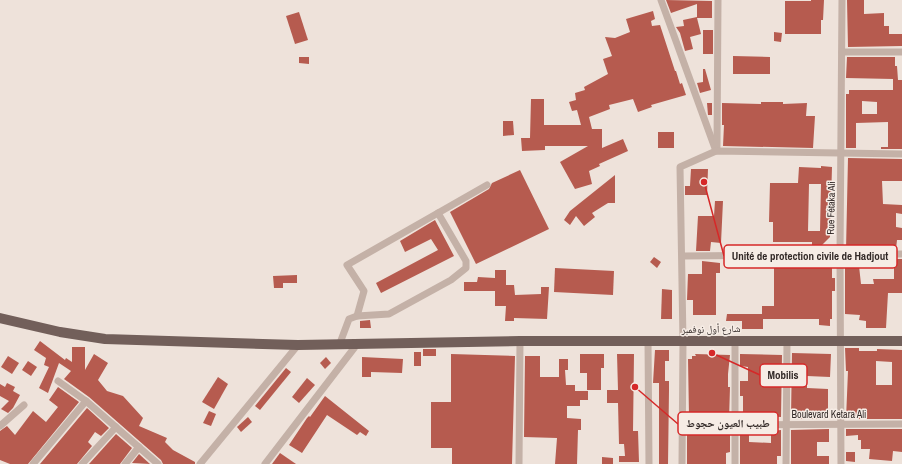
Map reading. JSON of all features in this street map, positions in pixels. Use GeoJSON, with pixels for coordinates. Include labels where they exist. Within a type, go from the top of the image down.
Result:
{"type":"FeatureCollection","features":[{"type":"Feature","properties":{"kind":"main road","name":"شارع أول نوفمبر"},"geometry":{"type":"LineString","coordinates":[[0,318],[60,332],[105,339],[298,345],[340,343],[520,341],[902,341]]}},
{"type":"Feature","properties":{"kind":"street"},"geometry":{"type":"LineString","coordinates":[[661,0],[716,152]]}},
{"type":"Feature","properties":{"kind":"street"},"geometry":{"type":"LineString","coordinates":[[716,152],[718,0]]}},
{"type":"Feature","properties":{"kind":"street","name":"Rue Fétaka Ali"},"geometry":{"type":"LineString","coordinates":[[841,464],[840,254],[842,153],[842,0]]}},
{"type":"Feature","properties":{"kind":"street"},"geometry":{"type":"LineString","coordinates":[[842,52],[902,52]]}},
{"type":"Feature","properties":{"kind":"street"},"geometry":{"type":"LineString","coordinates":[[682,464],[683,256],[680,167],[716,152],[902,154]]}},
{"type":"Feature","properties":{"kind":"street"},"geometry":{"type":"LineString","coordinates":[[357,316],[364,291],[348,265],[487,185]]}},
{"type":"Feature","properties":{"kind":"street"},"geometry":{"type":"LineString","coordinates":[[340,343],[349,319],[357,316],[390,314],[451,280],[466,268],[466,261],[438,213]]}},
{"type":"Feature","properties":{"kind":"street"},"geometry":{"type":"LineString","coordinates":[[683,256],[902,254]]}},
{"type":"Feature","properties":{"kind":"street"},"geometry":{"type":"LineString","coordinates":[[735,340],[735,464]]}},
{"type":"Feature","properties":{"kind":"street"},"geometry":{"type":"LineString","coordinates":[[786,464],[787,340]]}},
{"type":"Feature","properties":{"kind":"street"},"geometry":{"type":"LineString","coordinates":[[519,464],[520,341]]}},
{"type":"Feature","properties":{"kind":"street"},"geometry":{"type":"LineString","coordinates":[[648,341],[649,464]]}},
{"type":"Feature","properties":{"kind":"street"},"geometry":{"type":"LineString","coordinates":[[265,464],[358,343]]}},
{"type":"Feature","properties":{"kind":"street"},"geometry":{"type":"LineString","coordinates":[[200,464],[298,345]]}},
{"type":"Feature","properties":{"kind":"street"},"geometry":{"type":"LineString","coordinates":[[58,381],[86,401],[158,464]]}},
{"type":"Feature","properties":{"kind":"street"},"geometry":{"type":"LineString","coordinates":[[33,464],[86,401]]}},
{"type":"Feature","properties":{"kind":"street"},"geometry":{"type":"LineString","coordinates":[[0,426],[24,405]]}},
{"type":"Feature","properties":{"kind":"street","name":"Boulevard Ketara Ali"},"geometry":{"type":"LineString","coordinates":[[683,425],[902,424]]}},
{"type":"Feature","properties":{"kind":"street"},"geometry":{"type":"LineString","coordinates":[[82,464],[116,427]]}},
{"type":"Feature","properties":{"kind":"street"},"geometry":{"type":"LineString","coordinates":[[125,464],[139,447]]}},
{"type":"Feature","properties":{"kind":"building"},"geometry":{"type":"Polygon","coordinates":[[[666,0],[712,1],[712,18],[697,18],[701,34],[690,37],[693,49],[685,51],[680,33],[676,27],[684,26],[683,20],[697,17],[697,4],[671,13],[666,0]]]}},
{"type":"Feature","properties":{"kind":"building"},"geometry":{"type":"Polygon","coordinates":[[[824,0],[823,20],[821,20],[821,34],[785,34],[785,1],[824,0]]]}},
{"type":"Feature","properties":{"kind":"building"},"geometry":{"type":"Polygon","coordinates":[[[847,0],[864,0],[864,14],[884,13],[884,26],[889,26],[889,34],[902,34],[902,46],[848,47],[847,0]]]}},
{"type":"Feature","properties":{"kind":"building"},"geometry":{"type":"Polygon","coordinates":[[[653,11],[655,19],[651,21],[652,26],[660,25],[675,71],[680,84],[682,83],[686,95],[651,105],[652,107],[638,112],[633,99],[609,105],[610,109],[589,117],[592,129],[602,129],[602,148],[623,139],[628,151],[599,164],[600,166],[589,171],[592,184],[575,189],[560,162],[588,146],[545,146],[545,150],[522,151],[521,138],[530,138],[531,99],[544,99],[544,125],[581,125],[577,110],[572,111],[569,102],[576,100],[575,93],[585,90],[584,87],[608,74],[603,59],[612,56],[605,37],[615,38],[630,32],[626,19],[653,11]]]}},
{"type":"Feature","properties":{"kind":"building"},"geometry":{"type":"Polygon","coordinates":[[[299,12],[308,40],[295,44],[286,16],[299,12]]]}},
{"type":"Feature","properties":{"kind":"building"},"geometry":{"type":"Polygon","coordinates":[[[703,30],[713,30],[713,54],[703,54],[703,30]]]}},
{"type":"Feature","properties":{"kind":"building"},"geometry":{"type":"Polygon","coordinates":[[[774,32],[782,33],[781,42],[774,41],[774,32]]]}},
{"type":"Feature","properties":{"kind":"building"},"geometry":{"type":"Polygon","coordinates":[[[733,56],[770,57],[770,74],[733,74],[733,56]]]}},
{"type":"Feature","properties":{"kind":"building"},"geometry":{"type":"Polygon","coordinates":[[[299,57],[309,57],[309,64],[299,63],[299,57]]]}},
{"type":"Feature","properties":{"kind":"building"},"geometry":{"type":"Polygon","coordinates":[[[847,57],[895,57],[898,80],[902,80],[902,149],[881,149],[881,147],[888,147],[888,122],[856,123],[856,148],[846,148],[846,94],[849,94],[849,90],[893,90],[893,79],[846,78],[847,57]],[[862,101],[862,114],[877,114],[877,102],[862,101]]]}},
{"type":"Feature","properties":{"kind":"building"},"geometry":{"type":"Polygon","coordinates":[[[703,69],[705,69],[711,90],[700,93],[697,83],[703,82],[703,69]]]}},
{"type":"Feature","properties":{"kind":"building"},"geometry":{"type":"Polygon","coordinates":[[[761,102],[783,102],[783,104],[807,103],[806,116],[815,116],[813,148],[723,146],[724,125],[722,125],[722,103],[761,104],[761,102]]]}},
{"type":"Feature","properties":{"kind":"building"},"geometry":{"type":"Polygon","coordinates":[[[707,103],[712,103],[712,115],[708,115],[707,103]]]}},
{"type":"Feature","properties":{"kind":"building"},"geometry":{"type":"Polygon","coordinates":[[[503,121],[513,121],[514,135],[503,136],[503,121]]]}},
{"type":"Feature","properties":{"kind":"building"},"geometry":{"type":"Polygon","coordinates":[[[658,132],[674,132],[674,148],[658,148],[658,132]]]}},
{"type":"Feature","properties":{"kind":"building"},"geometry":{"type":"Polygon","coordinates":[[[848,158],[902,159],[902,181],[882,181],[883,204],[902,205],[902,214],[896,213],[896,227],[902,228],[902,240],[897,240],[896,249],[846,250],[848,158]]]}},
{"type":"Feature","properties":{"kind":"building"},"geometry":{"type":"Polygon","coordinates":[[[821,166],[832,167],[830,237],[822,245],[812,245],[812,242],[773,242],[773,222],[769,222],[770,183],[798,183],[799,167],[821,168],[821,166]],[[809,184],[808,231],[820,231],[821,184],[809,184]]]}},
{"type":"Feature","properties":{"kind":"building"},"geometry":{"type":"Polygon","coordinates":[[[691,169],[708,169],[707,195],[685,195],[685,186],[690,186],[691,169]]]}},
{"type":"Feature","properties":{"kind":"building"},"geometry":{"type":"Polygon","coordinates":[[[520,170],[549,229],[476,264],[450,212],[489,189],[492,183],[520,170]]]}},
{"type":"Feature","properties":{"kind":"building"},"geometry":{"type":"Polygon","coordinates":[[[615,175],[615,203],[608,203],[592,213],[595,217],[584,226],[576,216],[570,225],[564,220],[570,211],[615,175]]]}},
{"type":"Feature","properties":{"kind":"building"},"geometry":{"type":"Polygon","coordinates":[[[715,201],[723,201],[721,243],[711,242],[710,251],[696,251],[698,216],[714,216],[715,201]]]}},
{"type":"Feature","properties":{"kind":"building"},"geometry":{"type":"Polygon","coordinates":[[[435,220],[454,256],[381,293],[376,283],[438,250],[431,239],[405,252],[400,241],[435,220]]]}},
{"type":"Feature","properties":{"kind":"building"},"geometry":{"type":"Polygon","coordinates":[[[654,257],[661,262],[657,268],[650,262],[654,257]]]}},
{"type":"Feature","properties":{"kind":"building"},"geometry":{"type":"Polygon","coordinates":[[[864,259],[864,265],[859,266],[861,284],[874,284],[873,279],[894,279],[894,259],[902,259],[902,293],[888,293],[886,328],[866,328],[866,321],[859,320],[860,315],[845,314],[845,260],[864,259]]]}},
{"type":"Feature","properties":{"kind":"building"},"geometry":{"type":"Polygon","coordinates":[[[702,261],[720,263],[720,273],[716,273],[716,315],[693,315],[693,300],[687,300],[688,274],[702,274],[702,261]]]}},
{"type":"Feature","properties":{"kind":"building"},"geometry":{"type":"Polygon","coordinates":[[[774,261],[832,261],[832,278],[835,278],[835,291],[832,291],[832,319],[830,319],[830,326],[819,325],[819,319],[763,319],[763,329],[742,329],[742,321],[726,321],[727,314],[762,314],[762,306],[774,306],[774,261]]]}},
{"type":"Feature","properties":{"kind":"building"},"geometry":{"type":"Polygon","coordinates":[[[555,268],[614,271],[613,295],[554,292],[555,268]]]}},
{"type":"Feature","properties":{"kind":"building"},"geometry":{"type":"Polygon","coordinates":[[[495,270],[506,270],[506,285],[514,285],[515,295],[541,294],[541,287],[549,287],[547,319],[514,318],[514,321],[505,321],[506,306],[495,306],[495,291],[464,291],[464,282],[477,282],[478,277],[495,278],[495,270]]]}},
{"type":"Feature","properties":{"kind":"building"},"geometry":{"type":"Polygon","coordinates":[[[297,275],[297,283],[283,283],[283,288],[274,288],[273,276],[297,275]]]}},
{"type":"Feature","properties":{"kind":"building"},"geometry":{"type":"Polygon","coordinates":[[[662,289],[672,290],[672,319],[661,319],[662,289]]]}},
{"type":"Feature","properties":{"kind":"building"},"geometry":{"type":"Polygon","coordinates":[[[370,320],[371,328],[360,328],[360,321],[370,320]]]}},
{"type":"Feature","properties":{"kind":"building"},"geometry":{"type":"Polygon","coordinates":[[[40,341],[65,360],[66,358],[72,362],[72,347],[85,347],[85,370],[94,354],[108,363],[98,380],[107,391],[123,396],[143,418],[139,426],[167,438],[165,442],[173,450],[195,462],[195,464],[163,464],[161,460],[89,397],[64,379],[71,371],[59,363],[48,393],[39,388],[49,367],[44,365],[46,358],[34,350],[40,341]]]}},
{"type":"Feature","properties":{"kind":"building"},"geometry":{"type":"Polygon","coordinates":[[[845,348],[859,348],[859,351],[877,351],[877,349],[902,350],[902,419],[846,419],[848,371],[846,371],[845,348]],[[876,361],[876,385],[892,385],[892,362],[876,361]]]}},
{"type":"Feature","properties":{"kind":"building"},"geometry":{"type":"Polygon","coordinates":[[[423,349],[436,349],[436,356],[423,356],[423,349]]]}},
{"type":"Feature","properties":{"kind":"building"},"geometry":{"type":"Polygon","coordinates":[[[655,350],[669,350],[669,361],[665,361],[665,381],[669,381],[668,464],[659,464],[659,383],[653,383],[655,350]]]}},
{"type":"Feature","properties":{"kind":"building"},"geometry":{"type":"Polygon","coordinates":[[[414,352],[421,352],[421,366],[414,366],[414,352]]]}},
{"type":"Feature","properties":{"kind":"building"},"geometry":{"type":"Polygon","coordinates":[[[792,353],[831,354],[830,377],[807,376],[807,388],[828,389],[828,419],[801,419],[801,417],[791,417],[792,353]]]}},
{"type":"Feature","properties":{"kind":"building"},"geometry":{"type":"Polygon","coordinates":[[[451,354],[515,356],[512,464],[452,464],[452,448],[431,448],[431,402],[451,402],[451,354]]]}},
{"type":"Feature","properties":{"kind":"building"},"geometry":{"type":"Polygon","coordinates":[[[580,354],[604,354],[604,368],[601,368],[601,390],[587,390],[587,373],[580,373],[580,354]]]}},
{"type":"Feature","properties":{"kind":"building"},"geometry":{"type":"Polygon","coordinates":[[[617,354],[634,354],[633,431],[638,431],[639,462],[619,462],[619,456],[625,456],[624,444],[619,444],[618,403],[607,403],[607,390],[618,390],[617,354]]]}},
{"type":"Feature","properties":{"kind":"building"},"geometry":{"type":"Polygon","coordinates":[[[695,354],[730,355],[728,374],[728,387],[730,387],[729,420],[717,420],[717,415],[689,416],[688,359],[692,359],[692,356],[696,356],[695,354]]]}},
{"type":"Feature","properties":{"kind":"building"},"geometry":{"type":"Polygon","coordinates":[[[740,354],[782,355],[781,417],[743,415],[743,396],[740,396],[740,381],[748,381],[748,367],[740,366],[740,354]]]}},
{"type":"Feature","properties":{"kind":"building"},"geometry":{"type":"Polygon","coordinates":[[[8,356],[19,363],[12,374],[1,367],[8,356]]]}},
{"type":"Feature","properties":{"kind":"building"},"geometry":{"type":"Polygon","coordinates":[[[525,356],[540,356],[540,377],[559,377],[559,359],[568,359],[568,370],[565,370],[566,385],[575,385],[575,391],[588,391],[588,400],[580,400],[580,406],[567,406],[567,418],[581,419],[581,430],[578,430],[577,464],[555,464],[557,438],[524,437],[525,356]]]}},
{"type":"Feature","properties":{"kind":"building"},"geometry":{"type":"Polygon","coordinates":[[[326,357],[331,363],[325,369],[320,363],[326,357]]]}},
{"type":"Feature","properties":{"kind":"building"},"geometry":{"type":"Polygon","coordinates":[[[362,357],[403,359],[402,373],[371,372],[371,377],[362,377],[362,357]]]}},
{"type":"Feature","properties":{"kind":"building"},"geometry":{"type":"Polygon","coordinates":[[[28,361],[37,367],[31,376],[22,370],[28,361]]]}},
{"type":"Feature","properties":{"kind":"building"},"geometry":{"type":"Polygon","coordinates":[[[286,368],[291,372],[260,410],[255,406],[286,368]]]}},
{"type":"Feature","properties":{"kind":"building"},"geometry":{"type":"Polygon","coordinates":[[[218,377],[228,384],[214,409],[202,402],[218,377]]]}},
{"type":"Feature","properties":{"kind":"building"},"geometry":{"type":"Polygon","coordinates":[[[307,378],[315,385],[299,403],[292,397],[307,378]]]}},
{"type":"Feature","properties":{"kind":"building"},"geometry":{"type":"Polygon","coordinates":[[[7,383],[15,387],[13,391],[20,395],[13,408],[8,413],[1,409],[9,401],[0,396],[0,384],[5,387],[7,383]]]}},
{"type":"Feature","properties":{"kind":"building"},"geometry":{"type":"Polygon","coordinates":[[[58,387],[79,402],[28,464],[10,464],[0,460],[0,431],[7,426],[15,435],[33,411],[46,422],[58,407],[49,400],[58,387]]]}},
{"type":"Feature","properties":{"kind":"building"},"geometry":{"type":"Polygon","coordinates":[[[325,396],[369,431],[366,436],[360,432],[357,435],[327,415],[302,453],[289,445],[307,418],[309,416],[310,417],[325,396]]]}},
{"type":"Feature","properties":{"kind":"building"},"geometry":{"type":"Polygon","coordinates":[[[87,408],[109,428],[101,436],[95,432],[88,442],[92,446],[77,464],[40,464],[87,408]]]}},
{"type":"Feature","properties":{"kind":"building"},"geometry":{"type":"Polygon","coordinates":[[[209,411],[216,414],[211,426],[203,423],[209,411]]]}},
{"type":"Feature","properties":{"kind":"building"},"geometry":{"type":"Polygon","coordinates":[[[248,417],[252,422],[241,432],[237,427],[248,417]]]}},
{"type":"Feature","properties":{"kind":"building"},"geometry":{"type":"Polygon","coordinates":[[[829,429],[829,442],[817,442],[817,456],[829,456],[829,464],[791,464],[791,430],[829,429]]]}},
{"type":"Feature","properties":{"kind":"building"},"geometry":{"type":"Polygon","coordinates":[[[846,429],[902,429],[902,452],[893,451],[892,461],[869,459],[870,449],[861,449],[861,440],[858,440],[858,435],[846,436],[846,429]]]}},
{"type":"Feature","properties":{"kind":"building"},"geometry":{"type":"Polygon","coordinates":[[[687,430],[730,430],[730,452],[726,453],[726,464],[687,464],[687,430]]]}},
{"type":"Feature","properties":{"kind":"building"},"geometry":{"type":"Polygon","coordinates":[[[781,430],[781,456],[777,456],[777,464],[740,464],[740,434],[749,434],[749,442],[771,443],[771,431],[781,430]]]}},
{"type":"Feature","properties":{"kind":"building"},"geometry":{"type":"Polygon","coordinates":[[[116,434],[132,448],[120,464],[89,464],[116,434]]]}},
{"type":"Feature","properties":{"kind":"building"},"geometry":{"type":"Polygon","coordinates":[[[846,452],[855,452],[855,462],[846,461],[846,452]]]}},
{"type":"Feature","properties":{"kind":"building"},"geometry":{"type":"Polygon","coordinates":[[[280,453],[296,464],[272,464],[280,453]]]}},
{"type":"Feature","properties":{"kind":"building"},"geometry":{"type":"Polygon","coordinates":[[[139,454],[150,464],[132,463],[139,454]]]}},
{"type":"Feature","properties":{"kind":"building"},"geometry":{"type":"Polygon","coordinates":[[[602,457],[613,458],[613,464],[602,464],[602,457]]]}},
{"type":"Feature","properties":{"kind":"place","name":"Unité de protection civile de Hadjout"},"geometry":{"type":"Point","coordinates":[704,182]}},
{"type":"Feature","properties":{"kind":"place","name":"Mobilis"},"geometry":{"type":"Point","coordinates":[712,353]}},
{"type":"Feature","properties":{"kind":"place","name":"طبيب العيون حجوط"},"geometry":{"type":"Point","coordinates":[635,387]}}]}
